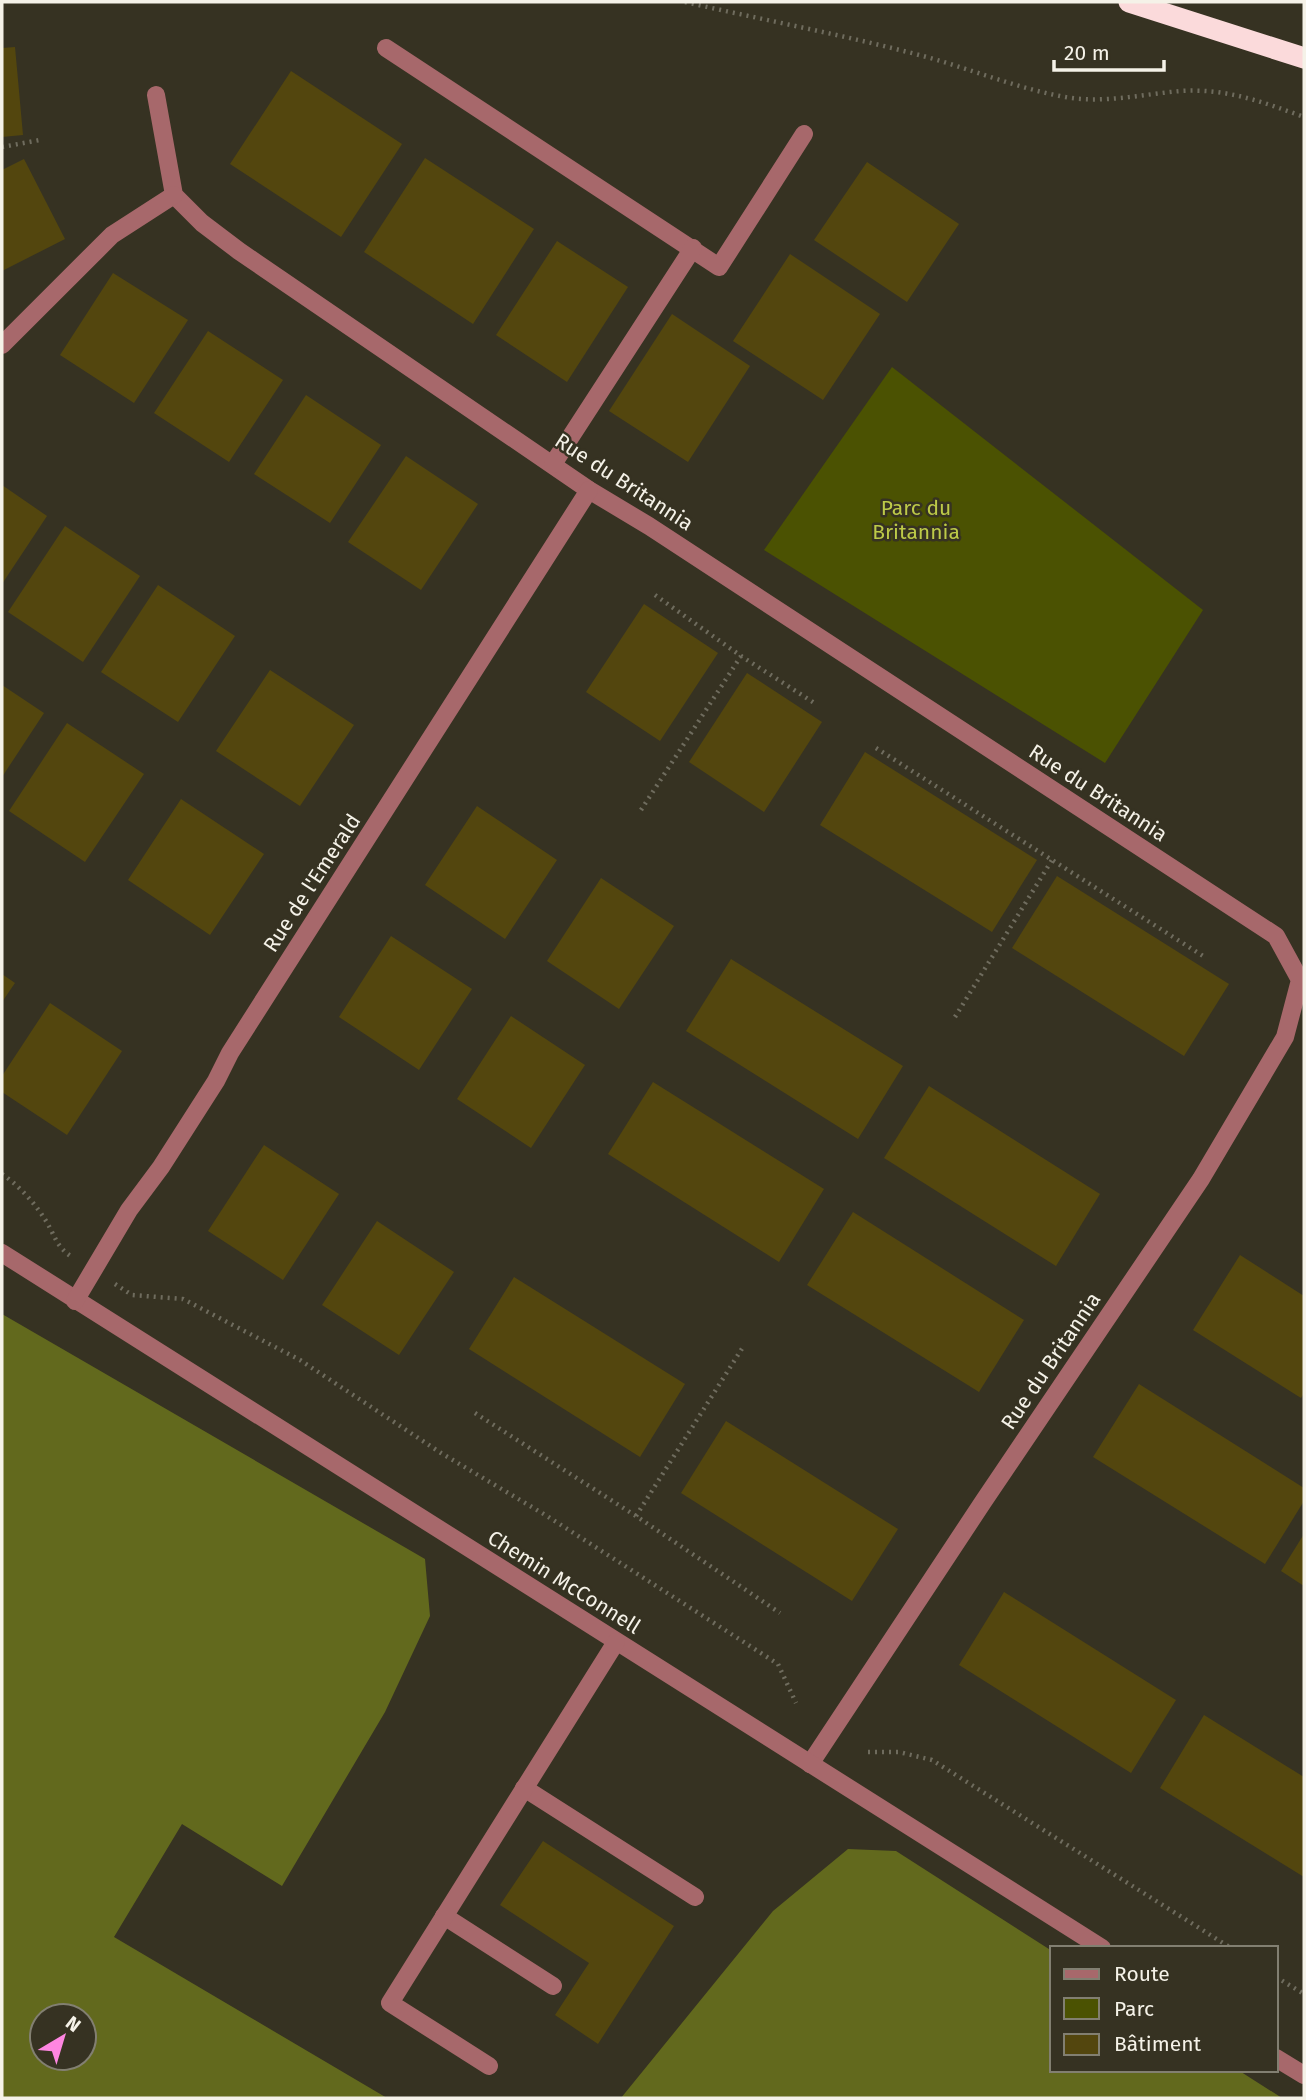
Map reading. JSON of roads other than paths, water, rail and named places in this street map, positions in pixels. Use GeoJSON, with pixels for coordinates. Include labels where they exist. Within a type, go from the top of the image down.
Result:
{"type":"FeatureCollection","features":[{"type":"Feature","properties":{"kind":"highway"},"geometry":{"type":"LineString","coordinates":[[1129,2],[1304,58]]}},
{"type":"Feature","properties":{"kind":"street"},"geometry":{"type":"LineString","coordinates":[[386,48],[719,267],[804,134]]}},
{"type":"Feature","properties":{"kind":"street"},"geometry":{"type":"LineString","coordinates":[[2,345],[112,235],[174,195],[156,95]]}},
{"type":"Feature","properties":{"kind":"street","name":"Rue du Britannia"},"geometry":{"type":"LineString","coordinates":[[174,195],[202,223],[239,251],[589,489],[1276,936],[1300,980],[1285,1037],[1214,1158],[810,1764]]}},
{"type":"Feature","properties":{"kind":"street"},"geometry":{"type":"LineString","coordinates":[[553,464],[693,248]]}},
{"type":"Feature","properties":{"kind":"street","name":"Rue de l'Emerald"},"geometry":{"type":"LineString","coordinates":[[75,1301],[129,1210],[161,1167],[216,1081],[230,1053],[589,489]]}},
{"type":"Feature","properties":{"kind":"street","name":"Chemin McConnell"},"geometry":{"type":"LineString","coordinates":[[2,1253],[1099,1946]]}},
{"type":"Feature","properties":{"kind":"street"},"geometry":{"type":"LineString","coordinates":[[489,2066],[390,2003],[616,1642]]}},
{"type":"Feature","properties":{"kind":"street"},"geometry":{"type":"LineString","coordinates":[[524,1788],[695,1897]]}},
{"type":"Feature","properties":{"kind":"street"},"geometry":{"type":"LineString","coordinates":[[444,1916],[553,1986]]}},
{"type":"Feature","properties":{"kind":"street"},"geometry":{"type":"LineString","coordinates":[[1278,2059],[1304,2075]]}},
{"type":"Feature","properties":{"kind":"park label","name":"Parc du Britannia"},"geometry":{"type":"Point","coordinates":[916,520]}}]}
